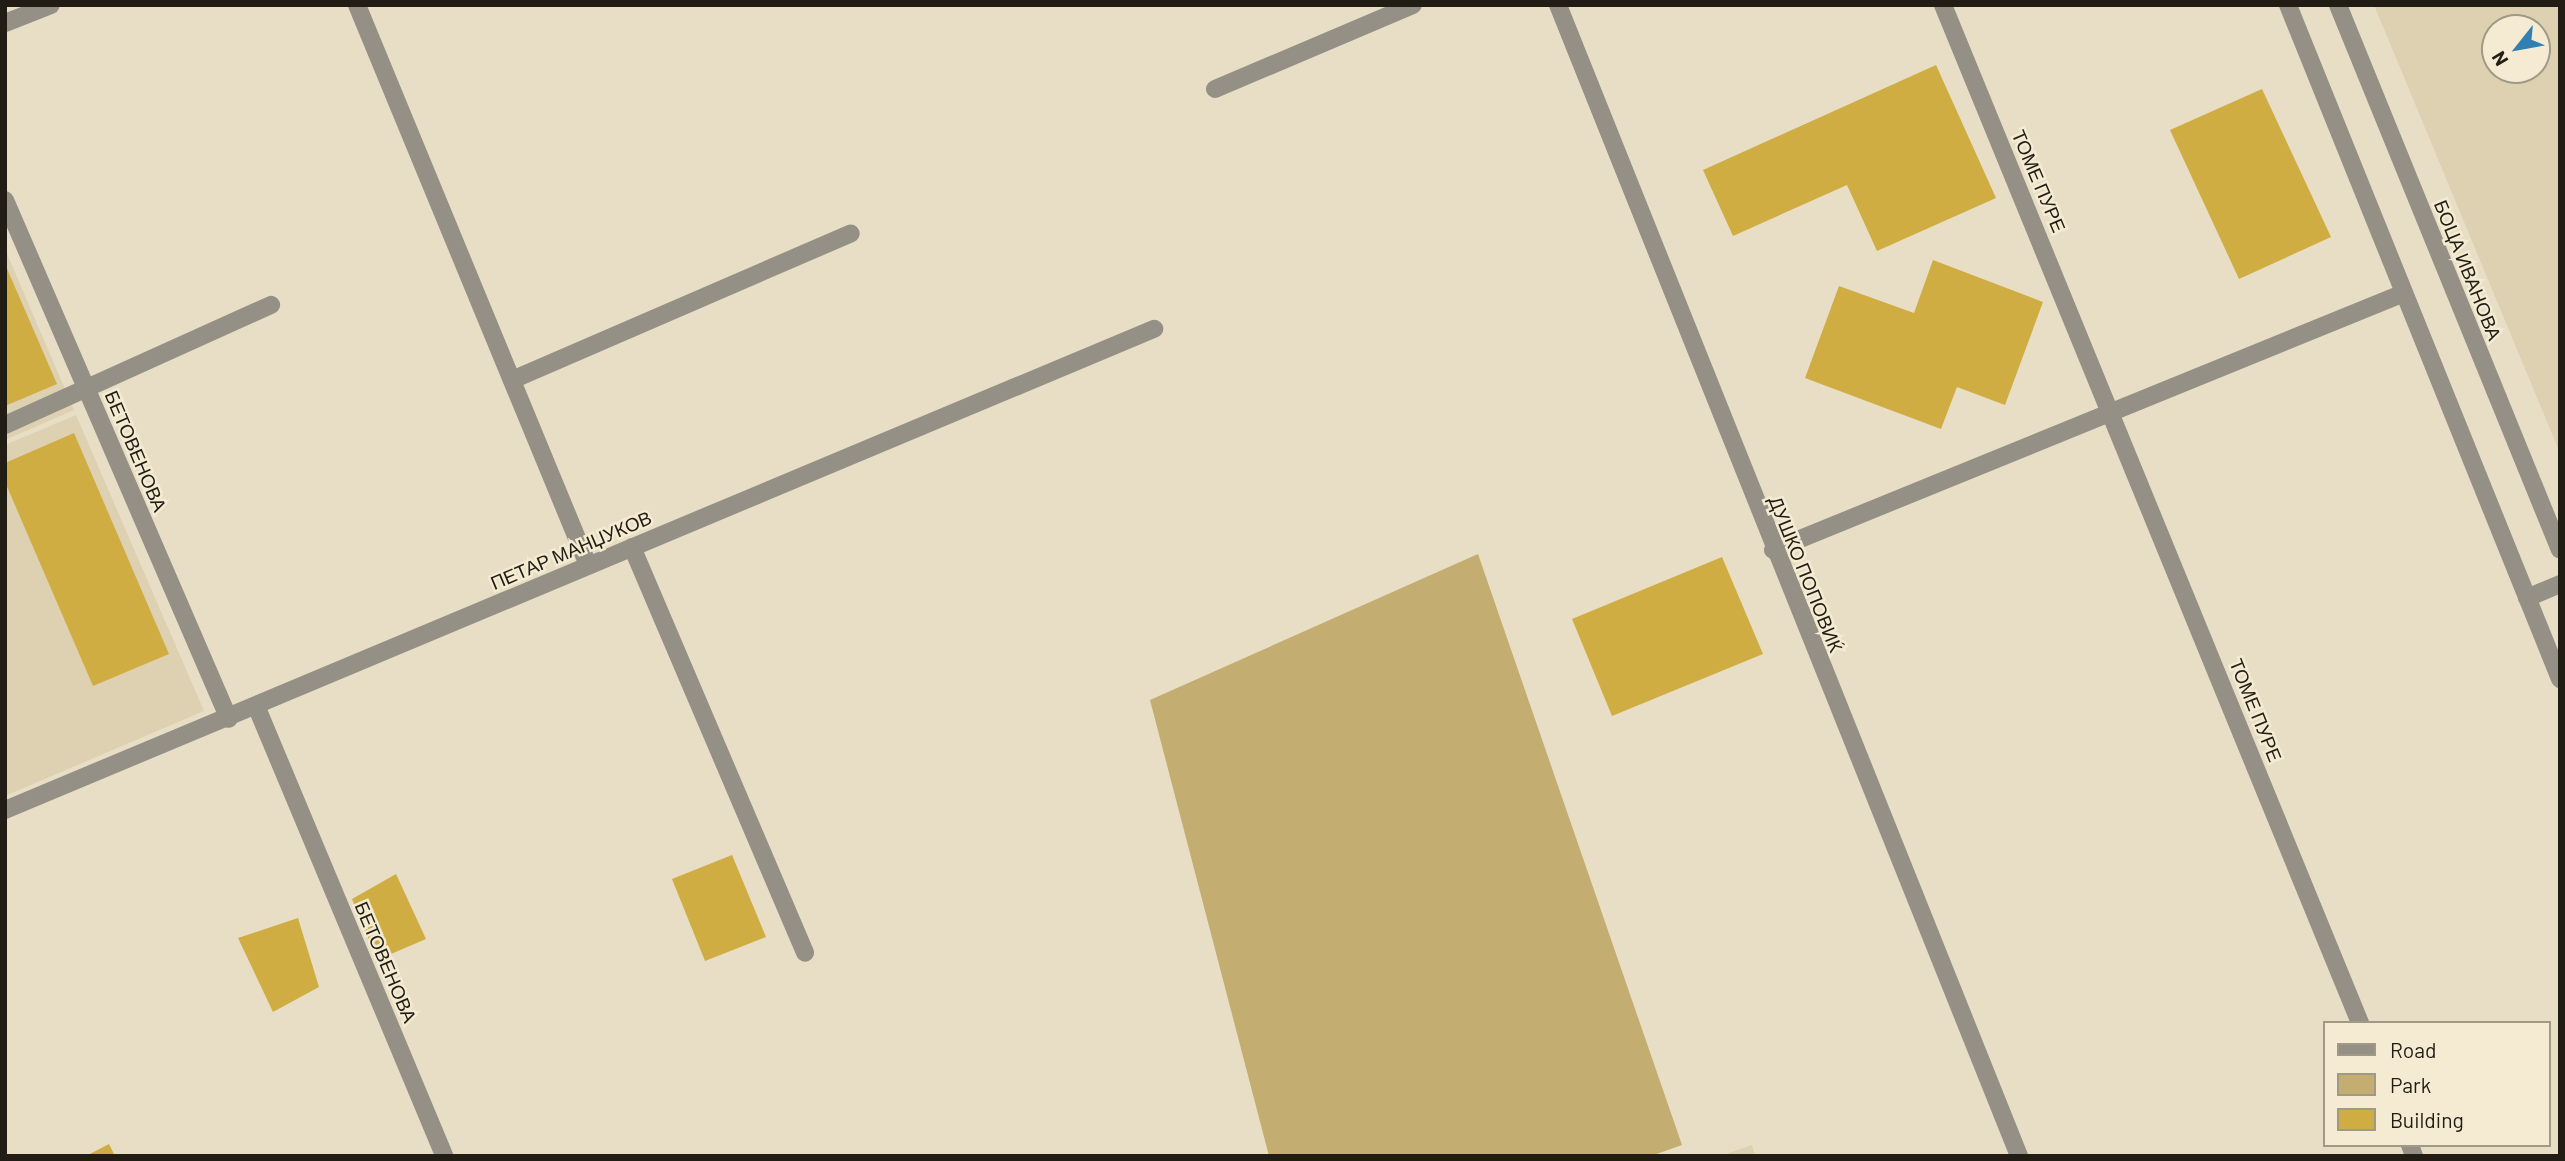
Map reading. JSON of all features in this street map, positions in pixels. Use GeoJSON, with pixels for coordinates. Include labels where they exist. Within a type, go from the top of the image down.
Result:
{"type":"FeatureCollection","features":[{"type":"Feature","properties":{"kind":"street"},"geometry":{"type":"LineString","coordinates":[[5,23],[51,5]]}},
{"type":"Feature","properties":{"kind":"street"},"geometry":{"type":"LineString","coordinates":[[357,5],[588,565]]}},
{"type":"Feature","properties":{"kind":"street"},"geometry":{"type":"LineString","coordinates":[[1215,89],[1413,5]]}},
{"type":"Feature","properties":{"kind":"street","name":"ДУШКО ПОПОВИЌ"},"geometry":{"type":"LineString","coordinates":[[1558,5],[1773,550],[2019,1156]]}},
{"type":"Feature","properties":{"kind":"street","name":"ТОМЕ ПУРЕ"},"geometry":{"type":"LineString","coordinates":[[1944,5],[2359,1021]]}},
{"type":"Feature","properties":{"kind":"street"},"geometry":{"type":"LineString","coordinates":[[2288,5],[2560,679]]}},
{"type":"Feature","properties":{"kind":"street","name":"БОЦА ИВАНОВА"},"geometry":{"type":"LineString","coordinates":[[2338,5],[2560,550]]}},
{"type":"Feature","properties":{"kind":"street","name":"БЕТОВЕНОВА"},"geometry":{"type":"LineString","coordinates":[[5,200],[229,719]]}},
{"type":"Feature","properties":{"kind":"street"},"geometry":{"type":"LineString","coordinates":[[512,380],[851,233]]}},
{"type":"Feature","properties":{"kind":"street"},"geometry":{"type":"LineString","coordinates":[[1773,550],[2404,293]]}},
{"type":"Feature","properties":{"kind":"street"},"geometry":{"type":"LineString","coordinates":[[5,425],[271,305]]}},
{"type":"Feature","properties":{"kind":"street","name":"ПЕТАР МАНЏУКОВ"},"geometry":{"type":"LineString","coordinates":[[5,810],[257,708],[588,565],[1154,329]]}},
{"type":"Feature","properties":{"kind":"street"},"geometry":{"type":"LineString","coordinates":[[632,547],[805,953]]}},
{"type":"Feature","properties":{"kind":"street"},"geometry":{"type":"LineString","coordinates":[[2527,598],[2560,584]]}},
{"type":"Feature","properties":{"kind":"street","name":"БЕТОВЕНОВА"},"geometry":{"type":"LineString","coordinates":[[257,708],[444,1156]]}},
{"type":"Feature","properties":{"kind":"shaded area"},"geometry":{"type":"Polygon","coordinates":[[[2374,5],[2560,5],[2560,453],[2374,5]]]}},
{"type":"Feature","properties":{"kind":"shaded area"},"geometry":{"type":"Polygon","coordinates":[[[5,249],[74,410],[5,440],[5,249]]]}},
{"type":"Feature","properties":{"kind":"shaded area"},"geometry":{"type":"Polygon","coordinates":[[[76,415],[204,711],[5,796],[5,445],[76,415]]]}},
{"type":"Feature","properties":{"kind":"shaded area"},"geometry":{"type":"Polygon","coordinates":[[[1752,1145],[1755,1156],[1720,1156],[1752,1145]]]}},
{"type":"Feature","properties":{"kind":"green space"},"geometry":{"type":"Polygon","coordinates":[[[1478,554],[1682,1145],[1651,1156],[1269,1156],[1150,700],[1478,554]]]}},
{"type":"Feature","properties":{"kind":"building"},"geometry":{"type":"Polygon","coordinates":[[[1936,65],[1996,198],[1877,251],[1847,185],[1733,236],[1703,170],[1936,65]]]}},
{"type":"Feature","properties":{"kind":"building"},"geometry":{"type":"Polygon","coordinates":[[[2262,89],[2331,237],[2239,279],[2170,130],[2262,89]]]}},
{"type":"Feature","properties":{"kind":"building"},"geometry":{"type":"Polygon","coordinates":[[[1933,260],[2043,302],[2005,405],[1957,387],[1941,429],[1805,378],[1839,286],[1914,313],[1933,260]]]}},
{"type":"Feature","properties":{"kind":"building"},"geometry":{"type":"Polygon","coordinates":[[[5,264],[57,384],[5,406],[5,264]]]}},
{"type":"Feature","properties":{"kind":"building"},"geometry":{"type":"Polygon","coordinates":[[[74,433],[169,654],[93,686],[5,482],[5,463],[74,433]]]}},
{"type":"Feature","properties":{"kind":"building"},"geometry":{"type":"Polygon","coordinates":[[[1722,557],[1763,654],[1612,716],[1572,619],[1722,557]]]}},
{"type":"Feature","properties":{"kind":"building"},"geometry":{"type":"Polygon","coordinates":[[[732,855],[766,937],[705,961],[672,879],[732,855]]]}},
{"type":"Feature","properties":{"kind":"building"},"geometry":{"type":"Polygon","coordinates":[[[396,874],[426,939],[377,960],[352,899],[396,874]]]}},
{"type":"Feature","properties":{"kind":"building"},"geometry":{"type":"Polygon","coordinates":[[[298,918],[319,987],[273,1012],[238,938],[298,918]]]}},
{"type":"Feature","properties":{"kind":"building"},"geometry":{"type":"Polygon","coordinates":[[[109,1144],[115,1156],[86,1156],[109,1144]]]}}]}
